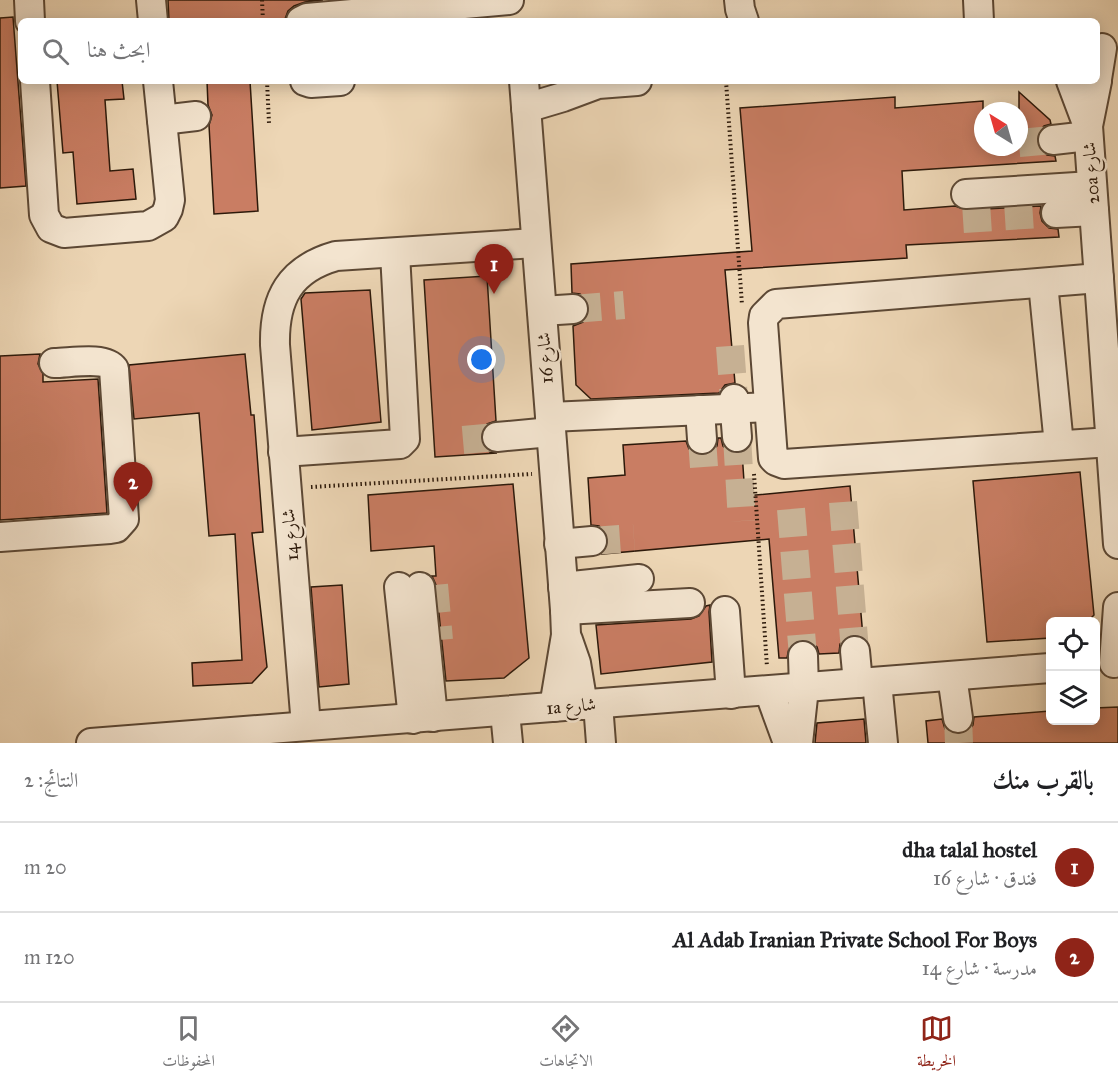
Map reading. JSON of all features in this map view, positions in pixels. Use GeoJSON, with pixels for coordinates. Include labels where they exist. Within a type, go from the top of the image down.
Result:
{"type":"FeatureCollection","features":[{"type":"Feature","properties":{"kind":"street"},"geometry":{"type":"LineString","coordinates":[[29,0],[30,18]]}},
{"type":"Feature","properties":{"kind":"street"},"geometry":{"type":"LineString","coordinates":[[151,0],[153,18]]}},
{"type":"Feature","properties":{"kind":"street"},"geometry":{"type":"LineString","coordinates":[[307,18],[509,0]]}},
{"type":"Feature","properties":{"kind":"street"},"geometry":{"type":"LineString","coordinates":[[518,0],[519,18]]}},
{"type":"Feature","properties":{"kind":"street"},"geometry":{"type":"LineString","coordinates":[[978,0],[979,18]]}},
{"type":"Feature","properties":{"kind":"street","name":"20a شارع"},"geometry":{"type":"LineString","coordinates":[[1100,69],[1106,47]]}},
{"type":"Feature","properties":{"kind":"street"},"geometry":{"type":"LineString","coordinates":[[35,84],[44,215],[51,228],[64,232],[148,226],[164,217],[170,200],[158,84]]}},
{"type":"Feature","properties":{"kind":"street"},"geometry":{"type":"LineString","coordinates":[[525,94],[563,97],[591,84]]}},
{"type":"Feature","properties":{"kind":"street","name":"20a شارع"},"geometry":{"type":"LineString","coordinates":[[1072,84],[1088,131]]}},
{"type":"Feature","properties":{"kind":"street","name":"20a شارع"},"geometry":{"type":"LineString","coordinates":[[1096,84],[1088,131],[1114,445],[1118,544]]}},
{"type":"Feature","properties":{"kind":"street","name":"شارع 16"},"geometry":{"type":"LineString","coordinates":[[525,94],[564,611],[576,663],[591,704],[601,743]]}},
{"type":"Feature","properties":{"kind":"street"},"geometry":{"type":"LineString","coordinates":[[162,120],[196,116]]}},
{"type":"Feature","properties":{"kind":"street"},"geometry":{"type":"LineString","coordinates":[[1053,140],[1088,131]]}},
{"type":"Feature","properties":{"kind":"street"},"geometry":{"type":"LineString","coordinates":[[967,189],[1092,194]]}},
{"type":"Feature","properties":{"kind":"street"},"geometry":{"type":"LineString","coordinates":[[1056,209],[1092,194]]}},
{"type":"Feature","properties":{"kind":"street","name":"شارع 14"},"geometry":{"type":"LineString","coordinates":[[324,732],[283,452],[275,345],[275,320],[279,304],[287,286],[302,272],[322,260],[376,253],[536,243]]}},
{"type":"Feature","properties":{"kind":"street"},"geometry":{"type":"LineString","coordinates":[[283,452],[388,445],[376,253]]}},
{"type":"Feature","properties":{"kind":"street"},"geometry":{"type":"LineString","coordinates":[[1099,278],[776,304],[764,316],[763,323],[772,453],[773,458],[780,463],[1059,445],[1114,445]]}},
{"type":"Feature","properties":{"kind":"street"},"geometry":{"type":"LineString","coordinates":[[1043,283],[1059,445]]}},
{"type":"Feature","properties":{"kind":"street"},"geometry":{"type":"LineString","coordinates":[[542,311],[573,309]]}},
{"type":"Feature","properties":{"kind":"street"},"geometry":{"type":"LineString","coordinates":[[0,537],[110,529],[116,528],[124,519],[114,369],[104,362],[54,363]]}},
{"type":"Feature","properties":{"kind":"street"},"geometry":{"type":"LineString","coordinates":[[497,437],[550,425],[700,410],[735,404],[768,407]]}},
{"type":"Feature","properties":{"kind":"street"},"geometry":{"type":"LineString","coordinates":[[735,404],[737,437]]}},
{"type":"Feature","properties":{"kind":"street"},"geometry":{"type":"LineString","coordinates":[[700,410],[702,439]]}},
{"type":"Feature","properties":{"kind":"street"},"geometry":{"type":"LineString","coordinates":[[559,544],[592,542]]}},
{"type":"Feature","properties":{"kind":"street"},"geometry":{"type":"LineString","coordinates":[[564,611],[639,579]]}},
{"type":"Feature","properties":{"kind":"street"},"geometry":{"type":"LineString","coordinates":[[410,586],[429,718]]}},
{"type":"Feature","properties":{"kind":"street"},"geometry":{"type":"LineString","coordinates":[[564,611],[690,603]]}},
{"type":"Feature","properties":{"kind":"street"},"geometry":{"type":"LineString","coordinates":[[1109,664],[1118,608]]}},
{"type":"Feature","properties":{"kind":"street","name":"شارع 16"},"geometry":{"type":"LineString","coordinates":[[554,707],[564,611]]}},
{"type":"Feature","properties":{"kind":"street"},"geometry":{"type":"LineString","coordinates":[[725,611],[731,694]]}},
{"type":"Feature","properties":{"kind":"street"},"geometry":{"type":"LineString","coordinates":[[855,651],[868,683],[883,743]]}},
{"type":"Feature","properties":{"kind":"street"},"geometry":{"type":"LineString","coordinates":[[798,743],[804,688],[803,656]]}},
{"type":"Feature","properties":{"kind":"street","name":"1a شارع"},"geometry":{"type":"LineString","coordinates":[[92,743],[324,732],[429,718],[1046,668]]}},
{"type":"Feature","properties":{"kind":"street"},"geometry":{"type":"LineString","coordinates":[[952,676],[958,718]]}},
{"type":"Feature","properties":{"kind":"street"},"geometry":{"type":"LineString","coordinates":[[429,718],[443,681]]}},
{"type":"Feature","properties":{"kind":"street"},"geometry":{"type":"LineString","coordinates":[[769,691],[788,743]]}},
{"type":"Feature","properties":{"kind":"street"},"geometry":{"type":"LineString","coordinates":[[497,743],[500,712]]}},
{"type":"Feature","properties":{"kind":"street"},"geometry":{"type":"LineString","coordinates":[[500,712],[508,743]]}},
{"type":"Feature","properties":{"kind":"path"},"geometry":{"type":"LineString","coordinates":[[262,0],[263,18]]}},
{"type":"Feature","properties":{"kind":"path"},"geometry":{"type":"LineString","coordinates":[[267,84],[269,123]]}},
{"type":"Feature","properties":{"kind":"path"},"geometry":{"type":"LineString","coordinates":[[311,488],[554,473]]}},
{"type":"Feature","properties":{"kind":"building"},"geometry":{"type":"Polygon","coordinates":[[[168,0],[323,0],[294,6],[288,11],[285,18],[169,18],[168,0]]]}},
{"type":"Feature","properties":{"kind":"building"},"geometry":{"type":"Polygon","coordinates":[[[13,17],[26,186],[0,188],[0,18],[13,17]]]}},
{"type":"Feature","properties":{"kind":"building"},"geometry":{"type":"Polygon","coordinates":[[[57,84],[122,84],[124,99],[105,100],[110,171],[133,169],[136,199],[77,204],[73,152],[63,153],[57,84]]]}},
{"type":"Feature","properties":{"kind":"building"},"geometry":{"type":"Polygon","coordinates":[[[207,84],[250,84],[258,211],[214,214],[209,125],[212,115],[208,105],[207,84]]]}},
{"type":"Feature","properties":{"kind":"building"},"geometry":{"type":"Polygon","coordinates":[[[1019,92],[1050,120],[1051,124],[1044,126],[1038,133],[1037,142],[1040,150],[1047,155],[1055,156],[1056,161],[902,171],[904,210],[955,206],[967,210],[1041,206],[1042,221],[1049,228],[1058,229],[1059,237],[906,245],[907,258],[725,270],[735,383],[725,385],[719,393],[591,399],[576,385],[573,326],[583,322],[588,316],[589,309],[586,299],[580,294],[572,293],[571,264],[752,251],[740,108],[895,97],[895,108],[983,101],[974,102],[974,156],[1028,156],[1028,102],[1019,102],[1019,92]]]}},
{"type":"Feature","properties":{"kind":"building"},"geometry":{"type":"Polygon","coordinates":[[[487,276],[496,421],[487,424],[482,431],[481,438],[484,447],[490,452],[497,453],[435,457],[424,280],[487,276]]]}},
{"type":"Feature","properties":{"kind":"building"},"geometry":{"type":"Polygon","coordinates":[[[370,290],[381,422],[312,430],[301,299],[305,293],[370,290]]]}},
{"type":"Feature","properties":{"kind":"building"},"geometry":{"type":"Polygon","coordinates":[[[40,354],[38,364],[43,374],[43,382],[98,379],[107,513],[0,520],[0,356],[40,354]]]}},
{"type":"Feature","properties":{"kind":"building"},"geometry":{"type":"Polygon","coordinates":[[[245,354],[251,415],[254,415],[263,532],[252,533],[267,667],[252,683],[193,686],[192,663],[242,660],[235,534],[209,536],[199,413],[134,419],[129,365],[245,354]]]}},
{"type":"Feature","properties":{"kind":"building"},"geometry":{"type":"Polygon","coordinates":[[[718,438],[721,438],[723,446],[729,452],[742,452],[745,496],[850,486],[863,637],[854,635],[846,637],[840,644],[839,653],[819,654],[817,647],[811,642],[802,640],[795,642],[789,648],[787,658],[779,658],[769,539],[602,554],[607,547],[608,539],[606,532],[599,526],[591,525],[588,478],[625,475],[623,445],[686,441],[689,449],[703,455],[712,452],[717,446],[718,438]]]}},
{"type":"Feature","properties":{"kind":"building"},"geometry":{"type":"Polygon","coordinates":[[[1080,472],[1094,615],[1092,617],[1046,617],[1046,638],[987,642],[973,481],[1080,472]]]}},
{"type":"Feature","properties":{"kind":"building"},"geometry":{"type":"Polygon","coordinates":[[[513,484],[529,658],[504,678],[446,681],[436,585],[432,576],[436,576],[434,546],[371,551],[368,495],[513,484]]]}},
{"type":"Feature","properties":{"kind":"building"},"geometry":{"type":"Polygon","coordinates":[[[342,585],[349,684],[319,687],[311,587],[342,585]]]}},
{"type":"Feature","properties":{"kind":"building"},"geometry":{"type":"Polygon","coordinates":[[[710,605],[712,662],[601,674],[596,625],[691,619],[699,616],[706,606],[710,605]]]}},
{"type":"Feature","properties":{"kind":"building"},"geometry":{"type":"Polygon","coordinates":[[[1118,707],[1118,743],[928,743],[926,721],[942,719],[945,729],[960,734],[969,731],[974,717],[1046,711],[1046,725],[1100,725],[1100,708],[1118,707]]]}},
{"type":"Feature","properties":{"kind":"building"},"geometry":{"type":"Polygon","coordinates":[[[864,719],[866,743],[815,743],[817,723],[864,719]]]}},
{"type":"Feature","properties":{"kind":"tunnel"},"geometry":{"type":"LineString","coordinates":[[1028,142],[1053,140]]}},
{"type":"Feature","properties":{"kind":"tunnel"},"geometry":{"type":"LineString","coordinates":[[963,219],[1056,213]]}},
{"type":"Feature","properties":{"kind":"tunnel"},"geometry":{"type":"LineString","coordinates":[[573,309],[624,305]]}},
{"type":"Feature","properties":{"kind":"tunnel"},"geometry":{"type":"LineString","coordinates":[[730,346],[734,399]]}},
{"type":"Feature","properties":{"kind":"tunnel"},"geometry":{"type":"LineString","coordinates":[[463,440],[497,437]]}},
{"type":"Feature","properties":{"kind":"tunnel"},"geometry":{"type":"LineString","coordinates":[[737,437],[742,521]]}},
{"type":"Feature","properties":{"kind":"tunnel"},"geometry":{"type":"LineString","coordinates":[[702,439],[705,481]]}},
{"type":"Feature","properties":{"kind":"tunnel"},"geometry":{"type":"LineString","coordinates":[[843,502],[855,651]]}},
{"type":"Feature","properties":{"kind":"tunnel"},"geometry":{"type":"LineString","coordinates":[[791,509],[803,656]]}},
{"type":"Feature","properties":{"kind":"tunnel"},"geometry":{"type":"LineString","coordinates":[[592,541],[634,538]]}},
{"type":"Feature","properties":{"kind":"tunnel"},"geometry":{"type":"LineString","coordinates":[[434,585],[439,640]]}},
{"type":"Feature","properties":{"kind":"tunnel"},"geometry":{"type":"LineString","coordinates":[[958,718],[959,743]]}},
{"type":"Feature","properties":{"kind":"place","name":"dha talal hostel"},"geometry":{"type":"Point","coordinates":[494,294]}},
{"type":"Feature","properties":{"kind":"place","name":"Al Adab Iranian Private School For Boys"},"geometry":{"type":"Point","coordinates":[133,512]}}]}
